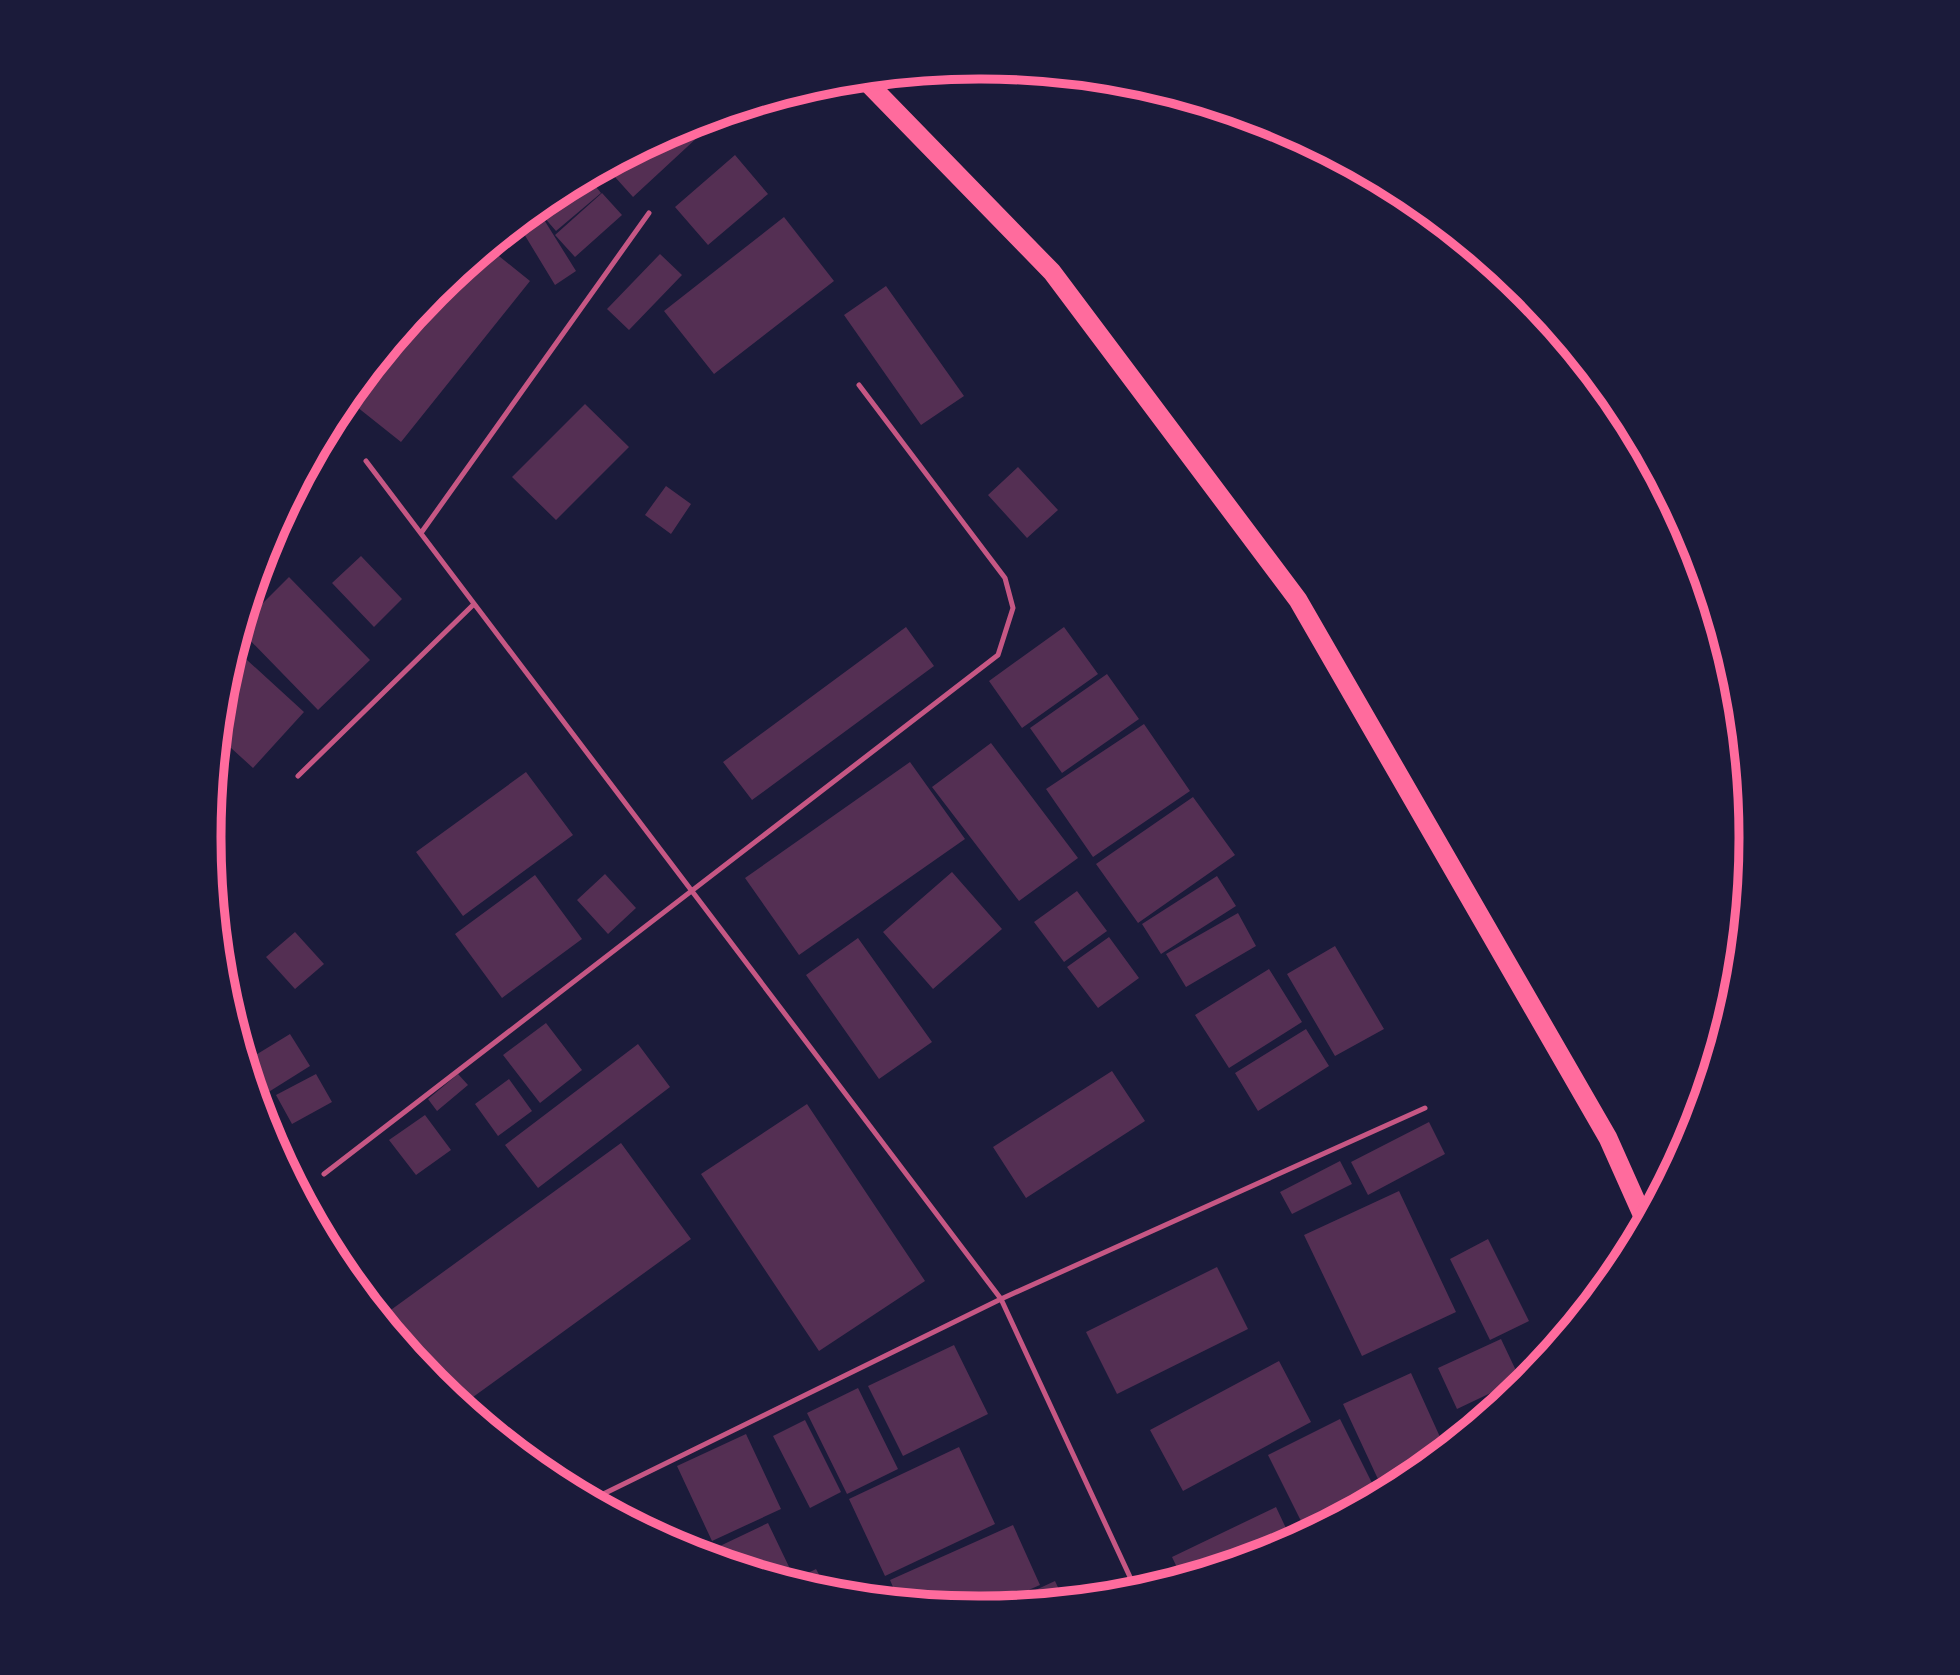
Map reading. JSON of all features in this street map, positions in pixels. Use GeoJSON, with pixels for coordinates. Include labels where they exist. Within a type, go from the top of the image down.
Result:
{"type":"FeatureCollection","features":[{"type":"Feature","properties":{"kind":"highway"},"geometry":{"type":"LineString","coordinates":[[871,87],[1052,272],[1298,600],[1608,1138],[1640,1211]]}},
{"type":"Feature","properties":{"kind":"lane"},"geometry":{"type":"LineString","coordinates":[[421,533],[649,213]]}},
{"type":"Feature","properties":{"kind":"lane"},"geometry":{"type":"LineString","coordinates":[[324,1174],[998,655],[1013,608],[1005,578],[859,385]]}},
{"type":"Feature","properties":{"kind":"lane"},"geometry":{"type":"LineString","coordinates":[[366,461],[1001,1299],[1132,1581]]}},
{"type":"Feature","properties":{"kind":"lane"},"geometry":{"type":"LineString","coordinates":[[298,776],[474,604]]}},
{"type":"Feature","properties":{"kind":"lane"},"geometry":{"type":"LineString","coordinates":[[602,1495],[1001,1299],[1425,1108]]}},
{"type":"Feature","properties":{"kind":"building"},"geometry":{"type":"Polygon","coordinates":[[[700,135],[633,197],[612,174],[644,157],[700,135]]]}},
{"type":"Feature","properties":{"kind":"building"},"geometry":{"type":"Polygon","coordinates":[[[735,155],[768,194],[708,245],[675,207],[735,155]]]}},
{"type":"Feature","properties":{"kind":"building"},"geometry":{"type":"Polygon","coordinates":[[[594,184],[601,193],[556,231],[544,217],[594,184]]]}},
{"type":"Feature","properties":{"kind":"building"},"geometry":{"type":"Polygon","coordinates":[[[602,193],[622,215],[575,257],[555,235],[602,193]]]}},
{"type":"Feature","properties":{"kind":"building"},"geometry":{"type":"Polygon","coordinates":[[[784,217],[834,281],[714,374],[664,311],[784,217]]]}},
{"type":"Feature","properties":{"kind":"building"},"geometry":{"type":"Polygon","coordinates":[[[543,218],[576,271],[555,285],[523,232],[543,218]]]}},
{"type":"Feature","properties":{"kind":"building"},"geometry":{"type":"Polygon","coordinates":[[[496,254],[530,281],[401,442],[356,406],[410,337],[443,301],[496,254]]]}},
{"type":"Feature","properties":{"kind":"building"},"geometry":{"type":"Polygon","coordinates":[[[660,254],[682,275],[629,330],[607,309],[660,254]]]}},
{"type":"Feature","properties":{"kind":"building"},"geometry":{"type":"Polygon","coordinates":[[[886,286],[964,396],[921,425],[844,315],[886,286]]]}},
{"type":"Feature","properties":{"kind":"building"},"geometry":{"type":"Polygon","coordinates":[[[585,404],[629,447],[556,520],[512,477],[585,404]]]}},
{"type":"Feature","properties":{"kind":"building"},"geometry":{"type":"Polygon","coordinates":[[[1018,467],[1058,510],[1027,538],[988,495],[1018,467]]]}},
{"type":"Feature","properties":{"kind":"building"},"geometry":{"type":"Polygon","coordinates":[[[666,486],[691,504],[671,534],[645,515],[666,486]]]}},
{"type":"Feature","properties":{"kind":"building"},"geometry":{"type":"Polygon","coordinates":[[[361,556],[402,599],[374,627],[332,583],[361,556]]]}},
{"type":"Feature","properties":{"kind":"building"},"geometry":{"type":"Polygon","coordinates":[[[289,577],[370,660],[318,710],[248,638],[257,609],[289,577]]]}},
{"type":"Feature","properties":{"kind":"building"},"geometry":{"type":"Polygon","coordinates":[[[906,627],[934,666],[752,800],[723,762],[906,627]]]}},
{"type":"Feature","properties":{"kind":"building"},"geometry":{"type":"Polygon","coordinates":[[[1064,627],[1098,674],[1022,728],[989,681],[1064,627]]]}},
{"type":"Feature","properties":{"kind":"building"},"geometry":{"type":"Polygon","coordinates":[[[243,657],[304,712],[253,768],[227,745],[243,657]]]}},
{"type":"Feature","properties":{"kind":"building"},"geometry":{"type":"Polygon","coordinates":[[[1107,674],[1139,719],[1062,773],[1030,728],[1107,674]]]}},
{"type":"Feature","properties":{"kind":"building"},"geometry":{"type":"Polygon","coordinates":[[[1144,724],[1190,791],[1093,857],[1046,789],[1144,724]]]}},
{"type":"Feature","properties":{"kind":"building"},"geometry":{"type":"Polygon","coordinates":[[[991,743],[1078,858],[1019,901],[932,787],[991,743]]]}},
{"type":"Feature","properties":{"kind":"building"},"geometry":{"type":"Polygon","coordinates":[[[910,762],[965,839],[799,955],[745,878],[910,762]]]}},
{"type":"Feature","properties":{"kind":"building"},"geometry":{"type":"Polygon","coordinates":[[[526,772],[573,835],[463,916],[416,852],[526,772]]]}},
{"type":"Feature","properties":{"kind":"building"},"geometry":{"type":"Polygon","coordinates":[[[1193,797],[1235,855],[1138,923],[1096,864],[1193,797]]]}},
{"type":"Feature","properties":{"kind":"building"},"geometry":{"type":"Polygon","coordinates":[[[952,872],[1002,929],[933,989],[883,932],[952,872]]]}},
{"type":"Feature","properties":{"kind":"building"},"geometry":{"type":"Polygon","coordinates":[[[605,874],[636,908],[608,934],[577,900],[605,874]]]}},
{"type":"Feature","properties":{"kind":"building"},"geometry":{"type":"Polygon","coordinates":[[[535,875],[582,939],[502,998],[455,934],[535,875]]]}},
{"type":"Feature","properties":{"kind":"building"},"geometry":{"type":"Polygon","coordinates":[[[1217,876],[1236,906],[1161,954],[1142,924],[1217,876]]]}},
{"type":"Feature","properties":{"kind":"building"},"geometry":{"type":"Polygon","coordinates":[[[1077,891],[1107,931],[1064,962],[1034,922],[1077,891]]]}},
{"type":"Feature","properties":{"kind":"building"},"geometry":{"type":"Polygon","coordinates":[[[1238,913],[1256,946],[1186,987],[1166,954],[1238,913]]]}},
{"type":"Feature","properties":{"kind":"building"},"geometry":{"type":"Polygon","coordinates":[[[295,932],[324,964],[295,989],[266,957],[295,932]]]}},
{"type":"Feature","properties":{"kind":"building"},"geometry":{"type":"Polygon","coordinates":[[[1109,937],[1139,978],[1098,1008],[1067,967],[1109,937]]]}},
{"type":"Feature","properties":{"kind":"building"},"geometry":{"type":"Polygon","coordinates":[[[858,938],[932,1042],[879,1079],[806,975],[858,938]]]}},
{"type":"Feature","properties":{"kind":"building"},"geometry":{"type":"Polygon","coordinates":[[[1335,946],[1384,1029],[1335,1056],[1287,974],[1335,946]]]}},
{"type":"Feature","properties":{"kind":"building"},"geometry":{"type":"Polygon","coordinates":[[[1269,969],[1302,1022],[1229,1068],[1195,1015],[1269,969]]]}},
{"type":"Feature","properties":{"kind":"building"},"geometry":{"type":"Polygon","coordinates":[[[546,1023],[582,1070],[540,1103],[503,1055],[546,1023]]]}},
{"type":"Feature","properties":{"kind":"building"},"geometry":{"type":"Polygon","coordinates":[[[1306,1029],[1329,1066],[1258,1111],[1235,1073],[1306,1029]]]}},
{"type":"Feature","properties":{"kind":"building"},"geometry":{"type":"Polygon","coordinates":[[[290,1034],[310,1066],[266,1093],[254,1056],[290,1034]]]}},
{"type":"Feature","properties":{"kind":"building"},"geometry":{"type":"Polygon","coordinates":[[[638,1044],[670,1087],[538,1188],[505,1145],[638,1044]]]}},
{"type":"Feature","properties":{"kind":"building"},"geometry":{"type":"Polygon","coordinates":[[[1112,1071],[1145,1121],[1026,1198],[993,1147],[1112,1071]]]}},
{"type":"Feature","properties":{"kind":"building"},"geometry":{"type":"Polygon","coordinates":[[[316,1074],[332,1102],[292,1124],[276,1095],[316,1074]]]}},
{"type":"Feature","properties":{"kind":"building"},"geometry":{"type":"Polygon","coordinates":[[[458,1074],[468,1085],[437,1111],[428,1099],[458,1074]]]}},
{"type":"Feature","properties":{"kind":"building"},"geometry":{"type":"Polygon","coordinates":[[[509,1079],[532,1111],[498,1136],[475,1104],[509,1079]]]}},
{"type":"Feature","properties":{"kind":"building"},"geometry":{"type":"Polygon","coordinates":[[[807,1104],[925,1281],[819,1351],[701,1174],[807,1104]]]}},
{"type":"Feature","properties":{"kind":"building"},"geometry":{"type":"Polygon","coordinates":[[[425,1115],[451,1150],[416,1175],[389,1140],[425,1115]]]}},
{"type":"Feature","properties":{"kind":"building"},"geometry":{"type":"Polygon","coordinates":[[[1429,1122],[1445,1154],[1368,1195],[1351,1162],[1429,1122]]]}},
{"type":"Feature","properties":{"kind":"building"},"geometry":{"type":"Polygon","coordinates":[[[621,1143],[691,1239],[470,1399],[443,1374],[388,1312],[621,1143]]]}},
{"type":"Feature","properties":{"kind":"building"},"geometry":{"type":"Polygon","coordinates":[[[1340,1161],[1352,1184],[1292,1214],[1280,1192],[1340,1161]]]}},
{"type":"Feature","properties":{"kind":"building"},"geometry":{"type":"Polygon","coordinates":[[[1399,1191],[1456,1312],[1362,1356],[1304,1235],[1399,1191]]]}},
{"type":"Feature","properties":{"kind":"building"},"geometry":{"type":"Polygon","coordinates":[[[1488,1239],[1529,1321],[1490,1340],[1450,1259],[1488,1239]]]}},
{"type":"Feature","properties":{"kind":"building"},"geometry":{"type":"Polygon","coordinates":[[[1217,1267],[1248,1329],[1117,1394],[1086,1332],[1217,1267]]]}},
{"type":"Feature","properties":{"kind":"building"},"geometry":{"type":"Polygon","coordinates":[[[1501,1339],[1517,1374],[1502,1387],[1457,1409],[1438,1368],[1501,1339]]]}},
{"type":"Feature","properties":{"kind":"building"},"geometry":{"type":"Polygon","coordinates":[[[954,1345],[988,1414],[903,1456],[868,1386],[954,1345]]]}},
{"type":"Feature","properties":{"kind":"building"},"geometry":{"type":"Polygon","coordinates":[[[1279,1361],[1311,1422],[1183,1491],[1150,1430],[1279,1361]]]}},
{"type":"Feature","properties":{"kind":"building"},"geometry":{"type":"Polygon","coordinates":[[[1411,1373],[1441,1440],[1379,1482],[1343,1404],[1411,1373]]]}},
{"type":"Feature","properties":{"kind":"building"},"geometry":{"type":"Polygon","coordinates":[[[858,1388],[898,1469],[847,1494],[807,1413],[858,1388]]]}},
{"type":"Feature","properties":{"kind":"building"},"geometry":{"type":"Polygon","coordinates":[[[1340,1419],[1373,1486],[1302,1524],[1268,1455],[1340,1419]]]}},
{"type":"Feature","properties":{"kind":"building"},"geometry":{"type":"Polygon","coordinates":[[[805,1420],[841,1492],[810,1508],[773,1436],[805,1420]]]}},
{"type":"Feature","properties":{"kind":"building"},"geometry":{"type":"Polygon","coordinates":[[[746,1434],[781,1509],[712,1541],[677,1466],[746,1434]]]}},
{"type":"Feature","properties":{"kind":"building"},"geometry":{"type":"Polygon","coordinates":[[[959,1447],[995,1524],[885,1576],[849,1499],[959,1447]]]}},
{"type":"Feature","properties":{"kind":"building"},"geometry":{"type":"Polygon","coordinates":[[[1276,1507],[1287,1531],[1224,1556],[1178,1569],[1172,1557],[1276,1507]]]}},
{"type":"Feature","properties":{"kind":"building"},"geometry":{"type":"Polygon","coordinates":[[[768,1523],[791,1572],[736,1556],[716,1548],[768,1523]]]}},
{"type":"Feature","properties":{"kind":"building"},"geometry":{"type":"Polygon","coordinates":[[[1013,1525],[1040,1585],[1017,1595],[930,1595],[895,1591],[890,1580],[1013,1525]]]}},
{"type":"Feature","properties":{"kind":"building"},"geometry":{"type":"Polygon","coordinates":[[[816,1569],[822,1579],[804,1575],[816,1569]]]}},
{"type":"Feature","properties":{"kind":"building"},"geometry":{"type":"Polygon","coordinates":[[[1055,1581],[1060,1592],[1030,1595],[1025,1595],[1055,1581]]]}}]}
